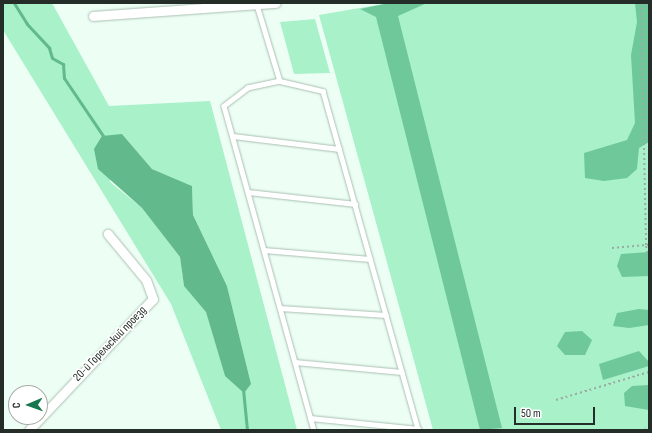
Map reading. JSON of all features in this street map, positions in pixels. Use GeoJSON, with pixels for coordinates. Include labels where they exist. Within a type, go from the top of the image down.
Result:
{"type":"FeatureCollection","features":[{"type":"Feature","properties":{"kind":"street"},"geometry":{"type":"LineString","coordinates":[[93,16],[276,3]]}},
{"type":"Feature","properties":{"kind":"street","name":"20-й Горельский проезд"},"geometry":{"type":"LineString","coordinates":[[29,430],[153,299],[146,280],[108,234]]}},
{"type":"Feature","properties":{"kind":"lane"},"geometry":{"type":"LineString","coordinates":[[258,5],[280,81]]}},
{"type":"Feature","properties":{"kind":"lane"},"geometry":{"type":"LineString","coordinates":[[310,418],[418,430],[323,91],[280,81],[248,88],[224,106],[310,418],[314,430]]}},
{"type":"Feature","properties":{"kind":"lane"},"geometry":{"type":"LineString","coordinates":[[232,136],[339,149]]}},
{"type":"Feature","properties":{"kind":"lane"},"geometry":{"type":"LineString","coordinates":[[248,192],[355,204]]}},
{"type":"Feature","properties":{"kind":"lane"},"geometry":{"type":"LineString","coordinates":[[264,250],[370,259]]}},
{"type":"Feature","properties":{"kind":"lane"},"geometry":{"type":"LineString","coordinates":[[280,308],[386,315]]}},
{"type":"Feature","properties":{"kind":"lane"},"geometry":{"type":"LineString","coordinates":[[295,362],[402,372]]}},
{"type":"Feature","properties":{"kind":"path"},"geometry":{"type":"LineString","coordinates":[[641,3],[647,246],[649,258]]}},
{"type":"Feature","properties":{"kind":"path"},"geometry":{"type":"LineString","coordinates":[[612,248],[647,246]]}},
{"type":"Feature","properties":{"kind":"path"},"geometry":{"type":"LineString","coordinates":[[556,400],[649,372]]}},
{"type":"Feature","properties":{"kind":"path"},"geometry":{"type":"LineString","coordinates":[[644,430],[649,429]]}},
{"type":"Feature","properties":{"kind":"shaded area"},"geometry":{"type":"Polygon","coordinates":[[[3,3],[52,3],[109,106],[210,101],[297,430],[221,430],[171,304],[3,30],[3,3]],[[122,134],[110,182],[142,208],[180,257],[184,286],[206,311],[225,376],[251,384],[227,286],[193,215],[192,186],[152,169],[122,134]]]}},
{"type":"Feature","properties":{"kind":"shaded area"},"geometry":{"type":"Polygon","coordinates":[[[389,3],[649,3],[649,430],[433,430],[319,15],[389,3]]]}},
{"type":"Feature","properties":{"kind":"shaded area"},"geometry":{"type":"Polygon","coordinates":[[[389,3],[427,3],[398,16],[502,428],[480,430],[376,17],[360,9],[389,3]]]}},
{"type":"Feature","properties":{"kind":"shaded area"},"geometry":{"type":"Polygon","coordinates":[[[635,3],[648,3],[649,142],[639,148],[637,169],[627,178],[604,181],[585,178],[584,153],[627,140],[635,123],[631,55],[637,22],[635,3]]]}},
{"type":"Feature","properties":{"kind":"shaded area"},"geometry":{"type":"Polygon","coordinates":[[[315,19],[330,73],[294,74],[280,22],[315,19]]]}},
{"type":"Feature","properties":{"kind":"shaded area"},"geometry":{"type":"Polygon","coordinates":[[[122,134],[152,169],[192,186],[193,215],[227,286],[251,384],[244,393],[225,376],[206,312],[184,286],[180,257],[142,208],[98,169],[94,149],[102,136],[122,134]]]}},
{"type":"Feature","properties":{"kind":"shaded area"},"geometry":{"type":"Polygon","coordinates":[[[649,252],[649,276],[622,277],[617,266],[621,254],[649,252]]]}},
{"type":"Feature","properties":{"kind":"shaded area"},"geometry":{"type":"Polygon","coordinates":[[[639,309],[649,310],[649,325],[629,328],[613,326],[617,313],[639,309]]]}},
{"type":"Feature","properties":{"kind":"shaded area"},"geometry":{"type":"Polygon","coordinates":[[[582,331],[592,340],[585,355],[565,355],[557,346],[565,332],[582,331]]]}},
{"type":"Feature","properties":{"kind":"shaded area"},"geometry":{"type":"Polygon","coordinates":[[[639,351],[649,362],[649,366],[603,380],[599,364],[639,351]]]}},
{"type":"Feature","properties":{"kind":"shaded area"},"geometry":{"type":"Polygon","coordinates":[[[649,385],[649,410],[625,406],[624,393],[632,386],[649,385]]]}},
{"type":"Feature","properties":{"kind":"waterway"},"geometry":{"type":"LineString","coordinates":[[14,3],[27,24],[49,48],[52,58],[63,64],[64,78],[104,137]]}},
{"type":"Feature","properties":{"kind":"waterway"},"geometry":{"type":"LineString","coordinates":[[243,389],[247,430]]}}]}
